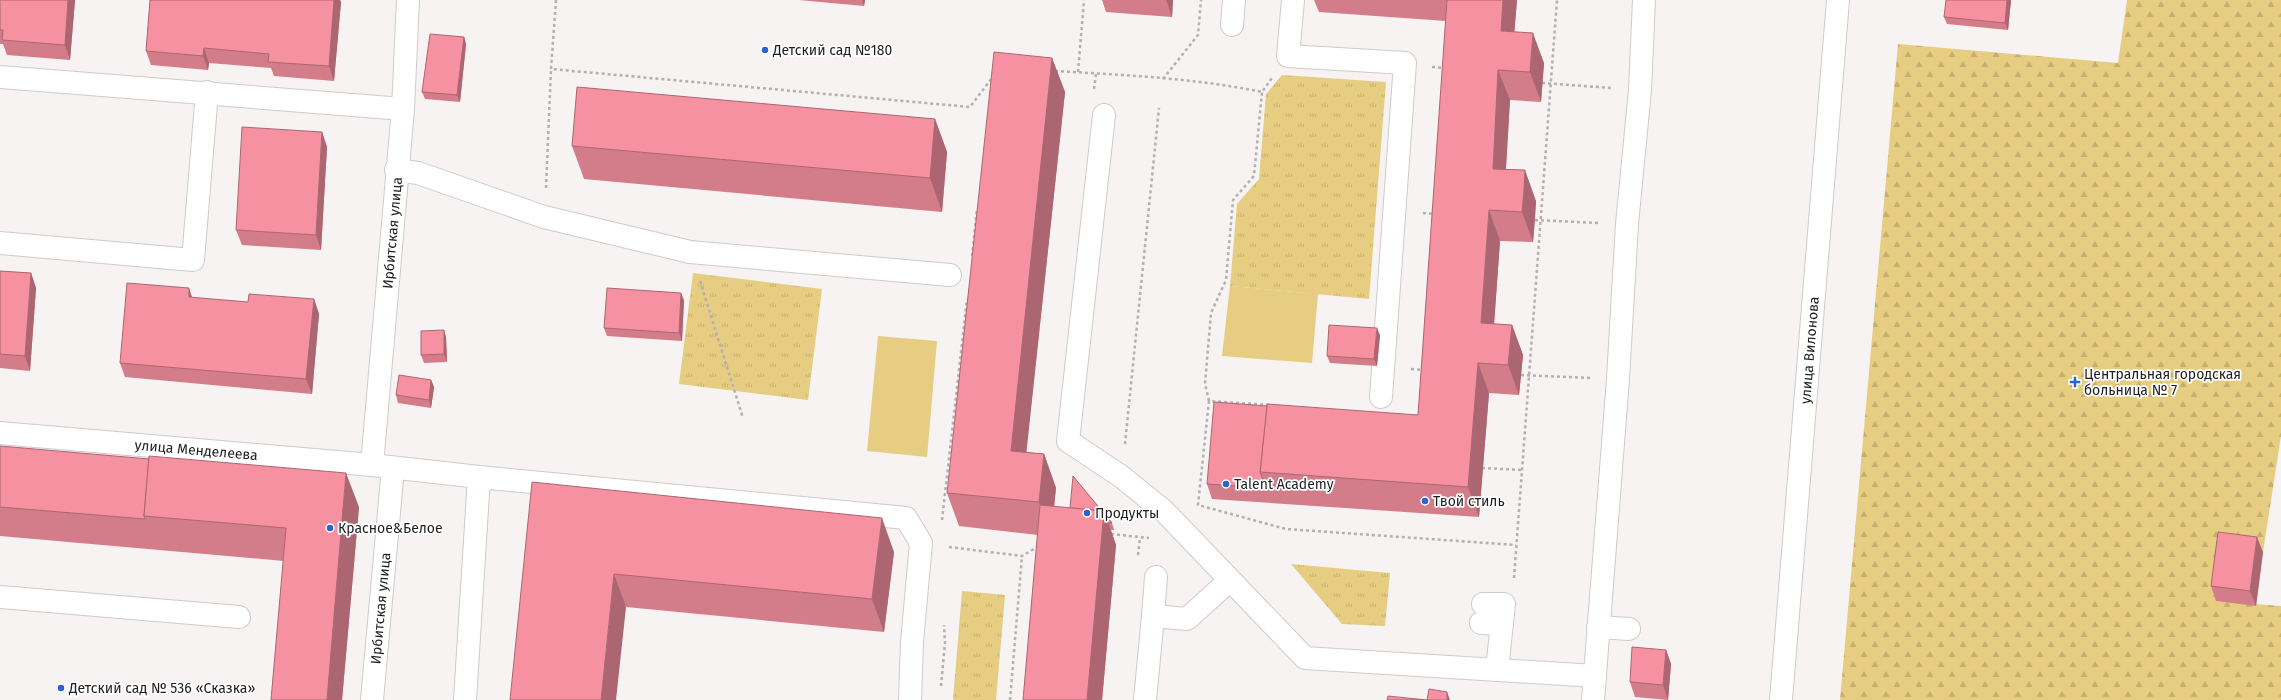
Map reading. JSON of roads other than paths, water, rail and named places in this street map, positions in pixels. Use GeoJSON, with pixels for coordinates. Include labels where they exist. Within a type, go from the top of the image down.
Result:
{"type":"FeatureCollection","features":[{"type":"Feature","properties":{"kind":"street","name":"Ирбитская улица"},"geometry":{"type":"LineString","coordinates":[[372,465],[396,170],[403,109],[408,0]]}},
{"type":"Feature","properties":{"kind":"street"},"geometry":{"type":"LineString","coordinates":[[1232,25],[1234,0]]}},
{"type":"Feature","properties":{"kind":"street"},"geometry":{"type":"LineString","coordinates":[[1293,0],[1288,56],[1406,63],[1381,397]]}},
{"type":"Feature","properties":{"kind":"street"},"geometry":{"type":"LineString","coordinates":[[1593,700],[1618,379],[1627,224],[1640,90],[1644,0]]}},
{"type":"Feature","properties":{"kind":"street","name":"улица Вилонова"},"geometry":{"type":"LineString","coordinates":[[1781,700],[1838,0]]}},
{"type":"Feature","properties":{"kind":"street"},"geometry":{"type":"LineString","coordinates":[[0,77],[207,92],[403,109]]}},
{"type":"Feature","properties":{"kind":"street"},"geometry":{"type":"LineString","coordinates":[[0,243],[193,260],[207,92]]}},
{"type":"Feature","properties":{"kind":"street"},"geometry":{"type":"LineString","coordinates":[[1104,116],[1068,441],[1122,477],[1164,511],[1305,658],[1595,676]]}},
{"type":"Feature","properties":{"kind":"street"},"geometry":{"type":"LineString","coordinates":[[396,170],[418,173],[544,217],[690,252],[950,276]]}},
{"type":"Feature","properties":{"kind":"street","name":"улица Менделеева"},"geometry":{"type":"LineString","coordinates":[[0,433],[372,465],[479,477],[906,518],[930,544],[912,642],[910,700]]}},
{"type":"Feature","properties":{"kind":"street","name":"Ирбитская улица"},"geometry":{"type":"LineString","coordinates":[[372,700],[393,468]]}},
{"type":"Feature","properties":{"kind":"street"},"geometry":{"type":"LineString","coordinates":[[465,700],[479,477]]}},
{"type":"Feature","properties":{"kind":"street"},"geometry":{"type":"LineString","coordinates":[[1145,700],[1156,577]]}},
{"type":"Feature","properties":{"kind":"street"},"geometry":{"type":"LineString","coordinates":[[1153,616],[1187,619],[1230,580]]}},
{"type":"Feature","properties":{"kind":"street"},"geometry":{"type":"LineString","coordinates":[[0,597],[239,618]]}},
{"type":"Feature","properties":{"kind":"street"},"geometry":{"type":"LineString","coordinates":[[1489,617],[1497,670]]}},
{"type":"Feature","properties":{"kind":"street"},"geometry":{"type":"LineString","coordinates":[[1598,627],[1629,629]]}},
{"type":"Feature","properties":{"kind":"place","name":"Детский сад №180"},"geometry":{"type":"Point","coordinates":[765,50]}},
{"type":"Feature","properties":{"kind":"place","name":"Центральная городская больница № 7"},"geometry":{"type":"Point","coordinates":[2075,382]}},
{"type":"Feature","properties":{"kind":"place","name":"Talent Academy"},"geometry":{"type":"Point","coordinates":[1226,484]}},
{"type":"Feature","properties":{"kind":"place","name":"Твой стиль"},"geometry":{"type":"Point","coordinates":[1425,501]}},
{"type":"Feature","properties":{"kind":"place","name":"Продукты"},"geometry":{"type":"Point","coordinates":[1087,513]}},
{"type":"Feature","properties":{"kind":"place","name":"Красное&Белое"},"geometry":{"type":"Point","coordinates":[330,528]}},
{"type":"Feature","properties":{"kind":"place","name":"Детский сад № 536 «Сказка»"},"geometry":{"type":"Point","coordinates":[61,688]}}]}
